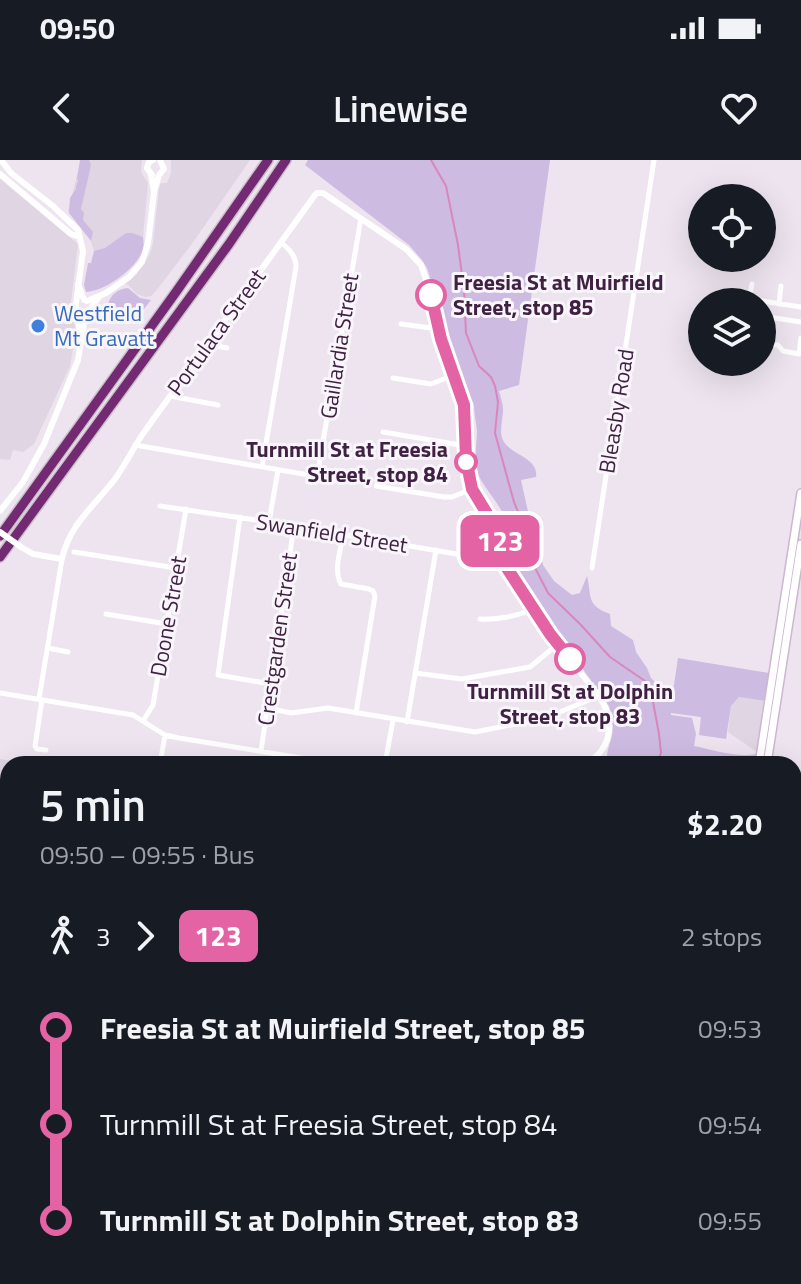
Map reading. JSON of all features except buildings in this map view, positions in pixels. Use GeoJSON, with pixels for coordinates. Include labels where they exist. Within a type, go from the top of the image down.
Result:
{"type":"FeatureCollection","features":[{"type":"Feature","properties":{"kind":"highway"},"geometry":{"type":"LineString","coordinates":[[0,534],[268,160]]}},
{"type":"Feature","properties":{"kind":"highway"},"geometry":{"type":"LineString","coordinates":[[0,557],[229,244],[286,160]]}},
{"type":"Feature","properties":{"kind":"main road"},"geometry":{"type":"LineString","coordinates":[[768,756],[799,541],[801,493]]}},
{"type":"Feature","properties":{"kind":"main road"},"geometry":{"type":"LineString","coordinates":[[760,756],[799,541]]}},
{"type":"Feature","properties":{"kind":"street"},"geometry":{"type":"LineString","coordinates":[[1,160],[7,170],[78,230],[83,251],[75,296],[92,313],[81,317]]}},
{"type":"Feature","properties":{"kind":"street"},"geometry":{"type":"LineString","coordinates":[[156,160],[164,169],[155,175],[147,168],[156,160]]}},
{"type":"Feature","properties":{"kind":"street","name":"Bleasby Road"},"geometry":{"type":"LineString","coordinates":[[592,568],[654,160]]}},
{"type":"Feature","properties":{"kind":"street"},"geometry":{"type":"LineString","coordinates":[[0,174],[71,234],[80,237]]}},
{"type":"Feature","properties":{"kind":"street"},"geometry":{"type":"LineString","coordinates":[[0,511],[23,482],[44,444],[78,360],[81,317],[75,311],[129,277],[142,262],[148,243],[155,175]]}},
{"type":"Feature","properties":{"kind":"street","name":"Portulaca Street"},"geometry":{"type":"LineString","coordinates":[[62,559],[69,535],[117,476],[135,445],[315,195],[321,192],[361,218]]}},
{"type":"Feature","properties":{"kind":"street"},"geometry":{"type":"LineString","coordinates":[[361,218],[406,249],[421,265],[437,327],[464,405],[472,489],[497,530],[503,562],[558,644],[605,704],[609,735],[602,751],[596,756]]}},
{"type":"Feature","properties":{"kind":"street","name":"Gaillardia Street"},"geometry":{"type":"LineString","coordinates":[[278,470],[309,475],[315,473],[319,465],[361,218]]}},
{"type":"Feature","properties":{"kind":"street"},"geometry":{"type":"LineString","coordinates":[[262,467],[296,267],[295,257],[281,243]]}},
{"type":"Feature","properties":{"kind":"street"},"geometry":{"type":"LineString","coordinates":[[752,284],[749,299],[801,307]]}},
{"type":"Feature","properties":{"kind":"street"},"geometry":{"type":"LineString","coordinates":[[779,304],[781,286]]}},
{"type":"Feature","properties":{"kind":"street"},"geometry":{"type":"LineString","coordinates":[[776,318],[801,322]]}},
{"type":"Feature","properties":{"kind":"street"},"geometry":{"type":"LineString","coordinates":[[401,324],[437,327]]}},
{"type":"Feature","properties":{"kind":"street"},"geometry":{"type":"LineString","coordinates":[[776,345],[783,351],[799,354],[801,338]]}},
{"type":"Feature","properties":{"kind":"street"},"geometry":{"type":"LineString","coordinates":[[207,344],[227,348]]}},
{"type":"Feature","properties":{"kind":"street"},"geometry":{"type":"LineString","coordinates":[[393,378],[431,384],[454,375]]}},
{"type":"Feature","properties":{"kind":"street"},"geometry":{"type":"LineString","coordinates":[[170,396],[218,405]]}},
{"type":"Feature","properties":{"kind":"street"},"geometry":{"type":"LineString","coordinates":[[383,432],[466,446]]}},
{"type":"Feature","properties":{"kind":"street"},"geometry":{"type":"LineString","coordinates":[[135,445],[278,470],[269,522]]}},
{"type":"Feature","properties":{"kind":"street"},"geometry":{"type":"LineString","coordinates":[[376,486],[444,497],[472,489]]}},
{"type":"Feature","properties":{"kind":"street","name":"Swanfield Street"},"geometry":{"type":"LineString","coordinates":[[160,506],[503,562]]}},
{"type":"Feature","properties":{"kind":"street","name":"Doone Street"},"geometry":{"type":"LineString","coordinates":[[143,721],[153,705],[186,509]]}},
{"type":"Feature","properties":{"kind":"street"},"geometry":{"type":"LineString","coordinates":[[240,517],[218,675],[271,684]]}},
{"type":"Feature","properties":{"kind":"street","name":"Crestgarden Street"},"geometry":{"type":"LineString","coordinates":[[261,751],[294,526]]}},
{"type":"Feature","properties":{"kind":"street"},"geometry":{"type":"LineString","coordinates":[[0,534],[33,554],[62,559],[35,746],[46,750]]}},
{"type":"Feature","properties":{"kind":"street"},"geometry":{"type":"LineString","coordinates":[[343,534],[338,580],[341,584],[369,589],[375,596],[356,713]]}},
{"type":"Feature","properties":{"kind":"street"},"geometry":{"type":"LineString","coordinates":[[407,722],[436,550]]}},
{"type":"Feature","properties":{"kind":"street"},"geometry":{"type":"LineString","coordinates":[[74,552],[176,568]]}},
{"type":"Feature","properties":{"kind":"street"},"geometry":{"type":"LineString","coordinates":[[480,619],[516,615],[533,609]]}},
{"type":"Feature","properties":{"kind":"street"},"geometry":{"type":"LineString","coordinates":[[106,614],[167,624]]}},
{"type":"Feature","properties":{"kind":"street"},"geometry":{"type":"LineString","coordinates":[[415,673],[462,679],[530,667],[558,644]]}},
{"type":"Feature","properties":{"kind":"street"},"geometry":{"type":"LineString","coordinates":[[48,648],[68,652]]}},
{"type":"Feature","properties":{"kind":"street"},"geometry":{"type":"LineString","coordinates":[[0,693],[133,715],[165,735],[291,756]]}},
{"type":"Feature","properties":{"kind":"street"},"geometry":{"type":"LineString","coordinates":[[268,708],[291,713],[320,708],[475,732],[545,718],[599,696]]}},
{"type":"Feature","properties":{"kind":"street"},"geometry":{"type":"LineString","coordinates":[[386,756],[393,720]]}},
{"type":"Feature","properties":{"kind":"street"},"geometry":{"type":"LineString","coordinates":[[161,756],[165,735]]}},
{"type":"Feature","properties":{"kind":"shaded area"},"geometry":{"type":"Polygon","coordinates":[[[80,160],[89,160],[91,165],[81,209],[83,220],[93,232],[91,241],[69,213],[80,160]]]}},
{"type":"Feature","properties":{"kind":"shaded area"},"geometry":{"type":"Polygon","coordinates":[[[81,160],[142,160],[141,172],[148,183],[143,237],[126,233],[105,249],[94,251],[82,222],[68,211],[81,160]]]}},
{"type":"Feature","properties":{"kind":"shaded area"},"geometry":{"type":"Polygon","coordinates":[[[171,160],[250,160],[156,291],[145,297],[126,283],[137,274],[150,254],[159,188],[161,183],[167,183],[171,160]]]}},
{"type":"Feature","properties":{"kind":"shaded area"},"geometry":{"type":"Polygon","coordinates":[[[308,160],[550,160],[519,385],[499,391],[503,408],[502,438],[536,471],[536,477],[521,480],[543,565],[554,581],[572,595],[580,593],[587,576],[593,604],[610,614],[611,626],[633,640],[636,652],[651,678],[672,698],[678,658],[769,673],[765,701],[739,697],[731,706],[726,739],[699,735],[701,717],[671,713],[692,718],[696,734],[694,746],[756,756],[607,756],[613,728],[609,706],[514,567],[505,518],[478,474],[474,405],[447,341],[427,268],[409,245],[305,165],[308,160]]]}},
{"type":"Feature","properties":{"kind":"shaded area","name":"Westfield Mt Gravatt"},"geometry":{"type":"Polygon","coordinates":[[[0,179],[78,244],[70,310],[76,332],[70,366],[34,444],[23,452],[13,450],[10,460],[0,459],[0,179]]]}},
{"type":"Feature","properties":{"kind":"shaded area"},"geometry":{"type":"Polygon","coordinates":[[[126,233],[143,237],[140,256],[116,280],[86,292],[84,285],[88,263],[91,263],[94,251],[105,248],[126,233]]]}},
{"type":"Feature","properties":{"kind":"shaded area"},"geometry":{"type":"Polygon","coordinates":[[[128,288],[140,298],[151,300],[137,318],[129,320],[110,309],[108,304],[115,293],[128,288]]]}},
{"type":"Feature","properties":{"kind":"shaded area"},"geometry":{"type":"Polygon","coordinates":[[[739,697],[765,701],[757,752],[728,732],[731,706],[739,697]]]}},
{"type":"Feature","properties":{"kind":"waterway"},"geometry":{"type":"LineString","coordinates":[[431,160],[446,186],[458,245],[466,333],[479,366],[491,377],[495,386],[498,402],[495,433],[514,502],[530,541],[530,558],[548,593],[610,657],[645,681],[651,691],[660,756]]}},
{"type":"Feature","properties":{"kind":"bus line","name":"123"},"geometry":{"type":"LineString","coordinates":[[431,295],[441,339],[464,405],[466,459],[472,489],[497,530],[503,562],[570,659]]}},
{"type":"Feature","properties":{"kind":"place","name":"Freesia St at Muirfield Street, stop 85"},"geometry":{"type":"Point","coordinates":[431,295]}},
{"type":"Feature","properties":{"kind":"place","name":"Westfield Mt Gravatt"},"geometry":{"type":"Point","coordinates":[38,326]}},
{"type":"Feature","properties":{"kind":"place","name":"Turnmill St at Freesia Street, stop 84"},"geometry":{"type":"Point","coordinates":[466,462]}},
{"type":"Feature","properties":{"kind":"place","name":"Turnmill St at Dolphin Street, stop 83"},"geometry":{"type":"Point","coordinates":[570,659]}}]}
